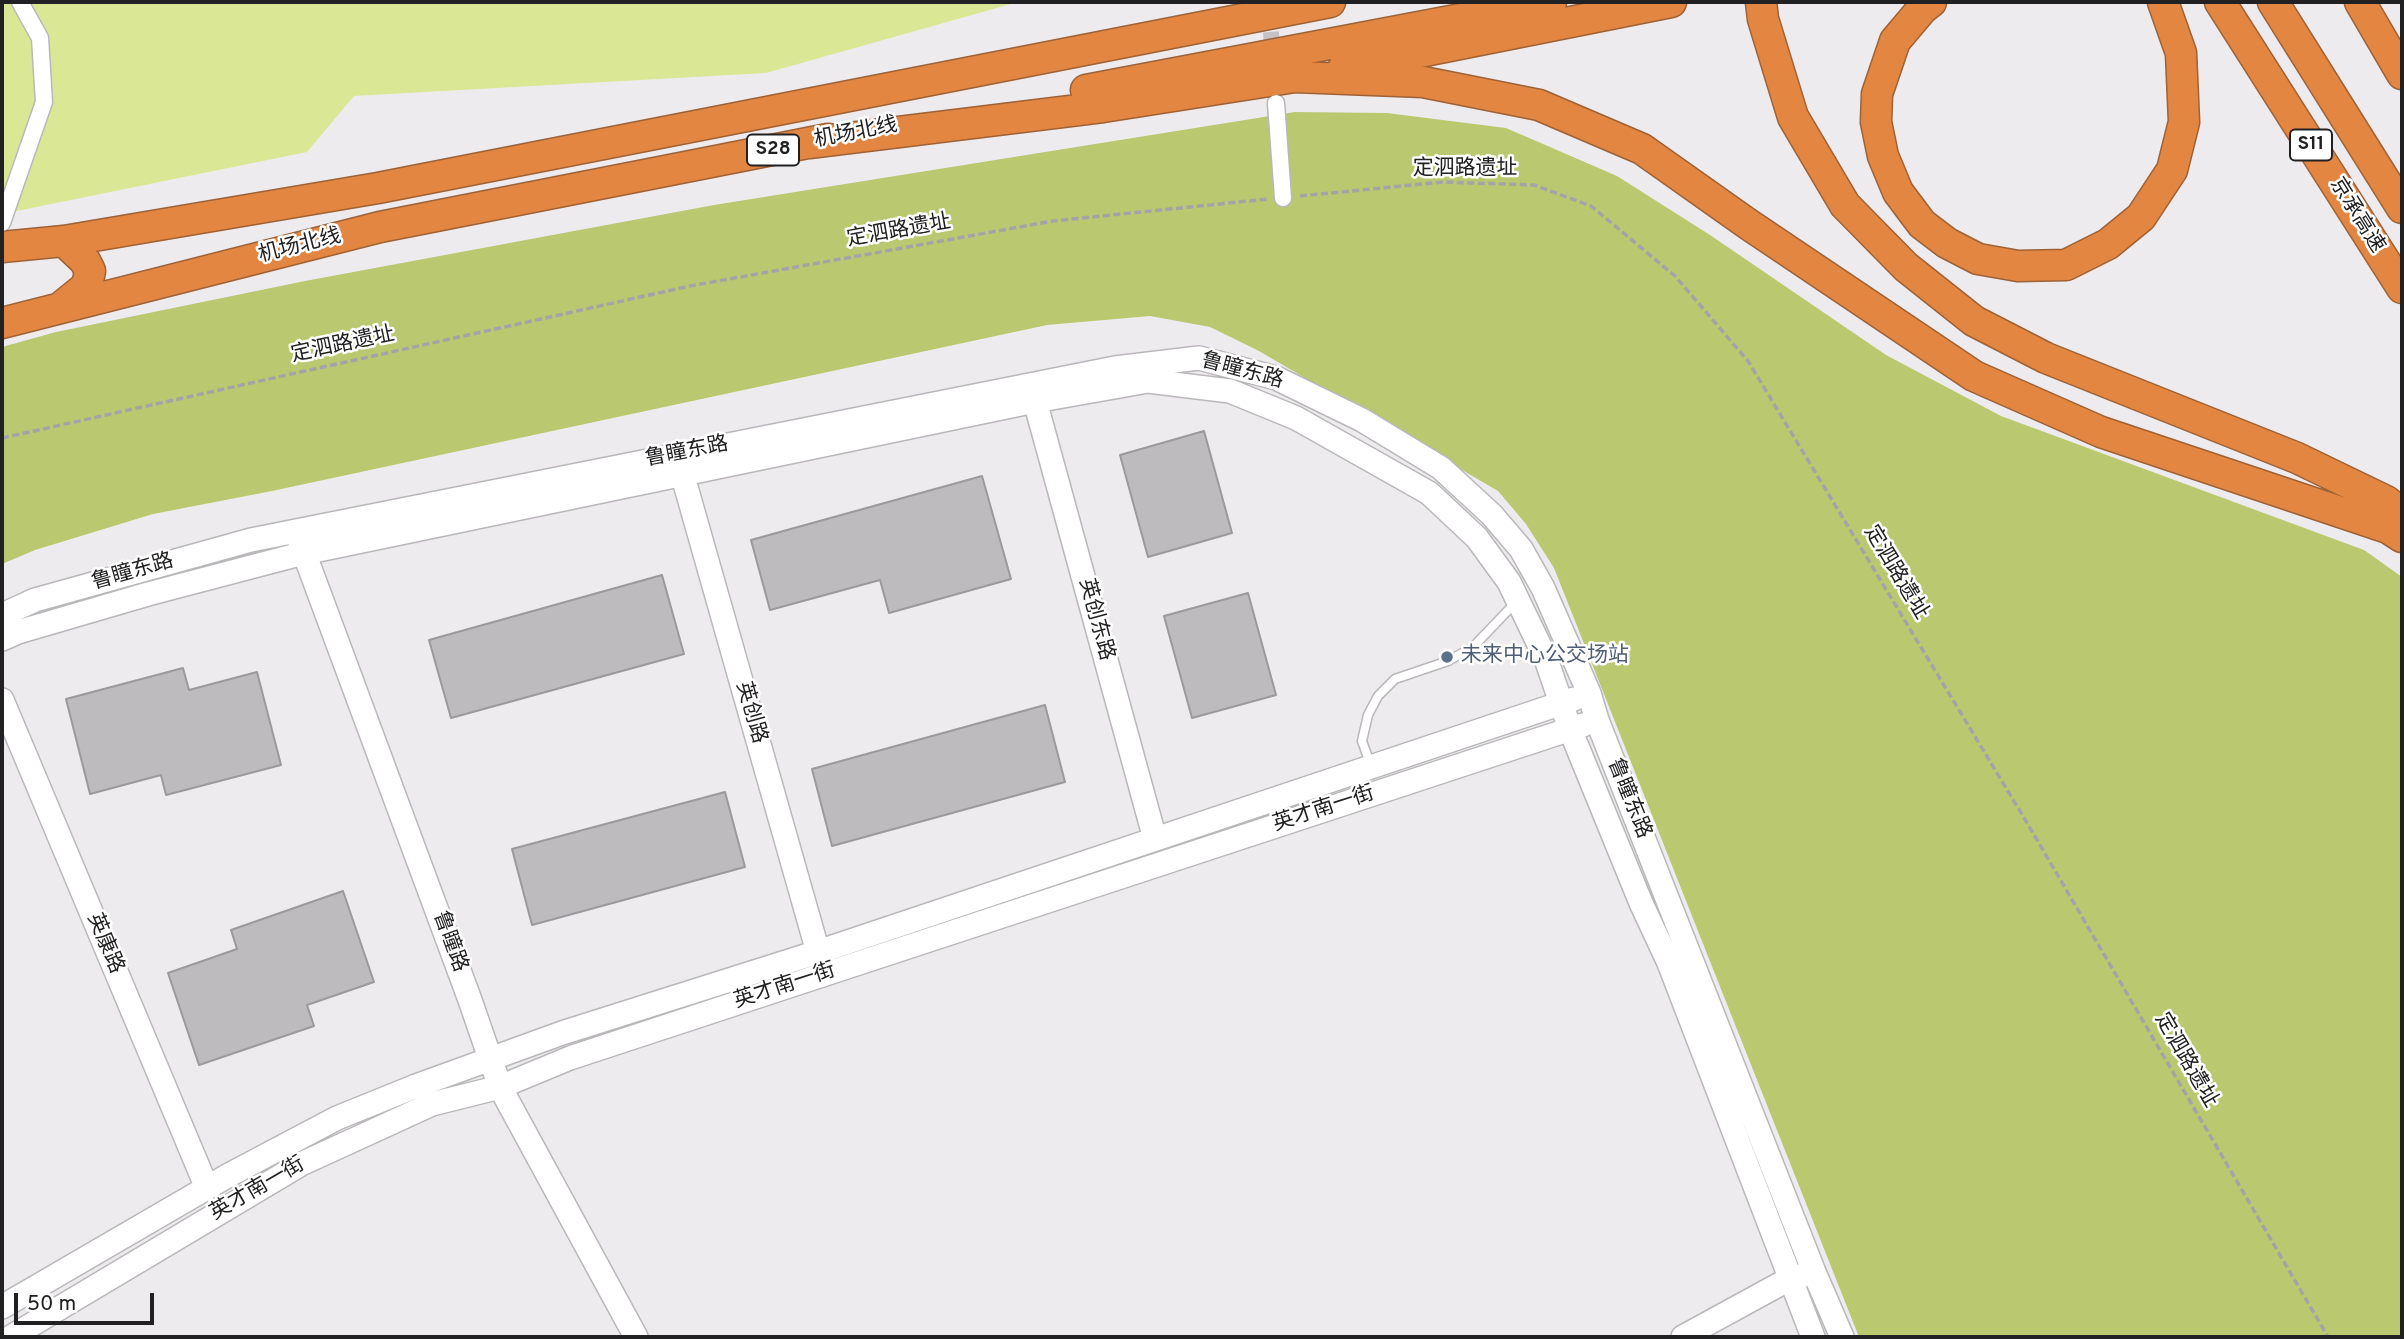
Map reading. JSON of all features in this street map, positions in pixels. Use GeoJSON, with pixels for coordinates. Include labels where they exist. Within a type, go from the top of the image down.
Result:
{"type":"FeatureCollection","features":[{"type":"Feature","properties":{"kind":"highway"},"geometry":{"type":"LineString","coordinates":[[1136,40],[1265,2]]}},
{"type":"Feature","properties":{"kind":"highway","name":"机场北线"},"geometry":{"type":"LineString","coordinates":[[2,247],[64,241],[378,187],[1330,2]]}},
{"type":"Feature","properties":{"kind":"highway","name":"机场北线"},"geometry":{"type":"LineString","coordinates":[[2,323],[380,227],[1551,2]]}},
{"type":"Feature","properties":{"kind":"highway"},"geometry":{"type":"LineString","coordinates":[[809,143],[1103,107],[1295,77],[1671,2]]}},
{"type":"Feature","properties":{"kind":"highway"},"geometry":{"type":"LineString","coordinates":[[1761,2],[1763,19],[1793,117],[1845,205],[1906,267],[1974,321],[2046,358],[2297,458],[2386,501],[2402,514]]}},
{"type":"Feature","properties":{"kind":"highway"},"geometry":{"type":"LineString","coordinates":[[1931,2],[1895,41],[1877,94],[1876,122],[1882,156],[1898,192],[1922,224],[1947,243],[1979,259],[2018,266],[2066,265],[2108,244],[2141,217],[2172,170],[2184,122],[2180,53],[2163,2]]}},
{"type":"Feature","properties":{"kind":"highway","name":"京承高速"},"geometry":{"type":"LineString","coordinates":[[2220,2],[2402,288]]}},
{"type":"Feature","properties":{"kind":"highway","name":"京承高速"},"geometry":{"type":"LineString","coordinates":[[2273,2],[2402,208]]}},
{"type":"Feature","properties":{"kind":"highway"},"geometry":{"type":"LineString","coordinates":[[2360,2],[2402,52]]}},
{"type":"Feature","properties":{"kind":"highway"},"geometry":{"type":"LineString","coordinates":[[2360,2],[2402,74]]}},
{"type":"Feature","properties":{"kind":"highway"},"geometry":{"type":"LineString","coordinates":[[1295,77],[1423,82],[1539,105],[1642,149],[1748,225],[1974,376],[2102,432],[2388,528],[2402,537]]}},
{"type":"Feature","properties":{"kind":"highway"},"geometry":{"type":"LineString","coordinates":[[60,308],[87,286],[90,271],[85,261],[64,241]]}},
{"type":"Feature","properties":{"kind":"main road","name":"鲁瞳东路"},"geometry":{"type":"LineString","coordinates":[[2,615],[48,596],[251,540],[1115,368],[1199,358],[1276,378],[1362,420],[1441,468],[1492,515],[1521,549],[1543,588],[1589,693],[1597,720],[1842,1337]]}},
{"type":"Feature","properties":{"kind":"main road","name":"鲁瞳东路"},"geometry":{"type":"LineString","coordinates":[[2,639],[148,594],[304,553],[1035,401],[1148,381],[1230,391],[1296,418],[1429,492],[1478,538],[1491,554],[1518,600],[1546,659],[1570,729],[1641,903],[1669,962],[1813,1337]]}},
{"type":"Feature","properties":{"kind":"main road","name":"英创东路"},"geometry":{"type":"LineString","coordinates":[[1035,401],[1155,839]]}},
{"type":"Feature","properties":{"kind":"main road","name":"英创路"},"geometry":{"type":"LineString","coordinates":[[682,473],[818,952]]}},
{"type":"Feature","properties":{"kind":"main road","name":"鲁瞳路"},"geometry":{"type":"LineString","coordinates":[[296,531],[500,1087],[636,1337]]}},
{"type":"Feature","properties":{"kind":"main road","name":"英才南一街"},"geometry":{"type":"LineString","coordinates":[[2,1307],[207,1188],[337,1118],[416,1086],[562,1033],[818,952],[1561,705],[1589,693]]}},
{"type":"Feature","properties":{"kind":"main road","name":"英康路"},"geometry":{"type":"LineString","coordinates":[[2,701],[207,1188]]}},
{"type":"Feature","properties":{"kind":"main road","name":"英才南一街"},"geometry":{"type":"LineString","coordinates":[[11,1337],[301,1164],[432,1104],[500,1087],[570,1058],[1597,720]]}},
{"type":"Feature","properties":{"kind":"main road"},"geometry":{"type":"LineString","coordinates":[[1683,1337],[1791,1278],[1814,1272]]}},
{"type":"Feature","properties":{"kind":"street"},"geometry":{"type":"LineString","coordinates":[[2,223],[44,102],[40,38],[21,2]]}},
{"type":"Feature","properties":{"kind":"street"},"geometry":{"type":"LineString","coordinates":[[1276,103],[1283,198]]}},
{"type":"Feature","properties":{"kind":"lane"},"geometry":{"type":"LineString","coordinates":[[1371,768],[1362,741],[1368,715],[1378,696],[1395,679],[1448,661],[1473,647],[1518,600]]}},
{"type":"Feature","properties":{"kind":"path","name":"定泗路遗址"},"geometry":{"type":"LineString","coordinates":[[2,438],[691,286],[1053,221],[1443,182],[1534,186],[1591,206],[1675,276],[1748,361],[2023,816],[2328,1337]]}},
{"type":"Feature","properties":{"kind":"green space"},"geometry":{"type":"Polygon","coordinates":[[[2,2],[1018,2],[766,73],[354,96],[307,152],[2,214],[2,2]]]}},
{"type":"Feature","properties":{"kind":"green space"},"geometry":{"type":"Polygon","coordinates":[[[1295,112],[1387,113],[1506,128],[1617,176],[1710,235],[1886,355],[2001,416],[2364,550],[2402,577],[2402,1337],[1859,1337],[1554,568],[1526,524],[1498,491],[1259,351],[1210,327],[1150,316],[1047,325],[272,491],[153,514],[35,550],[2,564],[2,347],[56,332],[305,281],[714,205],[1295,112]]]}},
{"type":"Feature","properties":{"kind":"building"},"geometry":{"type":"Polygon","coordinates":[[[1204,431],[1232,533],[1148,557],[1120,455],[1204,431]]]}},
{"type":"Feature","properties":{"kind":"building"},"geometry":{"type":"Polygon","coordinates":[[[982,476],[1011,579],[889,613],[880,580],[770,610],[751,540],[982,476]]]}},
{"type":"Feature","properties":{"kind":"building"},"geometry":{"type":"Polygon","coordinates":[[[662,575],[684,654],[451,718],[429,640],[662,575]]]}},
{"type":"Feature","properties":{"kind":"building"},"geometry":{"type":"Polygon","coordinates":[[[1248,593],[1276,695],[1192,718],[1164,616],[1248,593]]]}},
{"type":"Feature","properties":{"kind":"building"},"geometry":{"type":"Polygon","coordinates":[[[183,668],[189,690],[257,672],[281,765],[166,795],[161,775],[90,794],[66,699],[183,668]]]}},
{"type":"Feature","properties":{"kind":"building"},"geometry":{"type":"Polygon","coordinates":[[[1045,705],[1065,782],[832,846],[812,769],[1045,705]]]}},
{"type":"Feature","properties":{"kind":"building"},"geometry":{"type":"Polygon","coordinates":[[[725,792],[745,867],[532,925],[512,849],[725,792]]]}},
{"type":"Feature","properties":{"kind":"building"},"geometry":{"type":"Polygon","coordinates":[[[343,891],[374,982],[307,1005],[314,1026],[199,1065],[168,973],[237,949],[231,930],[343,891]]]}},
{"type":"Feature","properties":{"kind":"tunnel"},"geometry":{"type":"LineString","coordinates":[[1269,8],[1273,59]]}},
{"type":"Feature","properties":{"kind":"place","name":"未来中心公交场站"},"geometry":{"type":"Point","coordinates":[1447,657]}}]}
